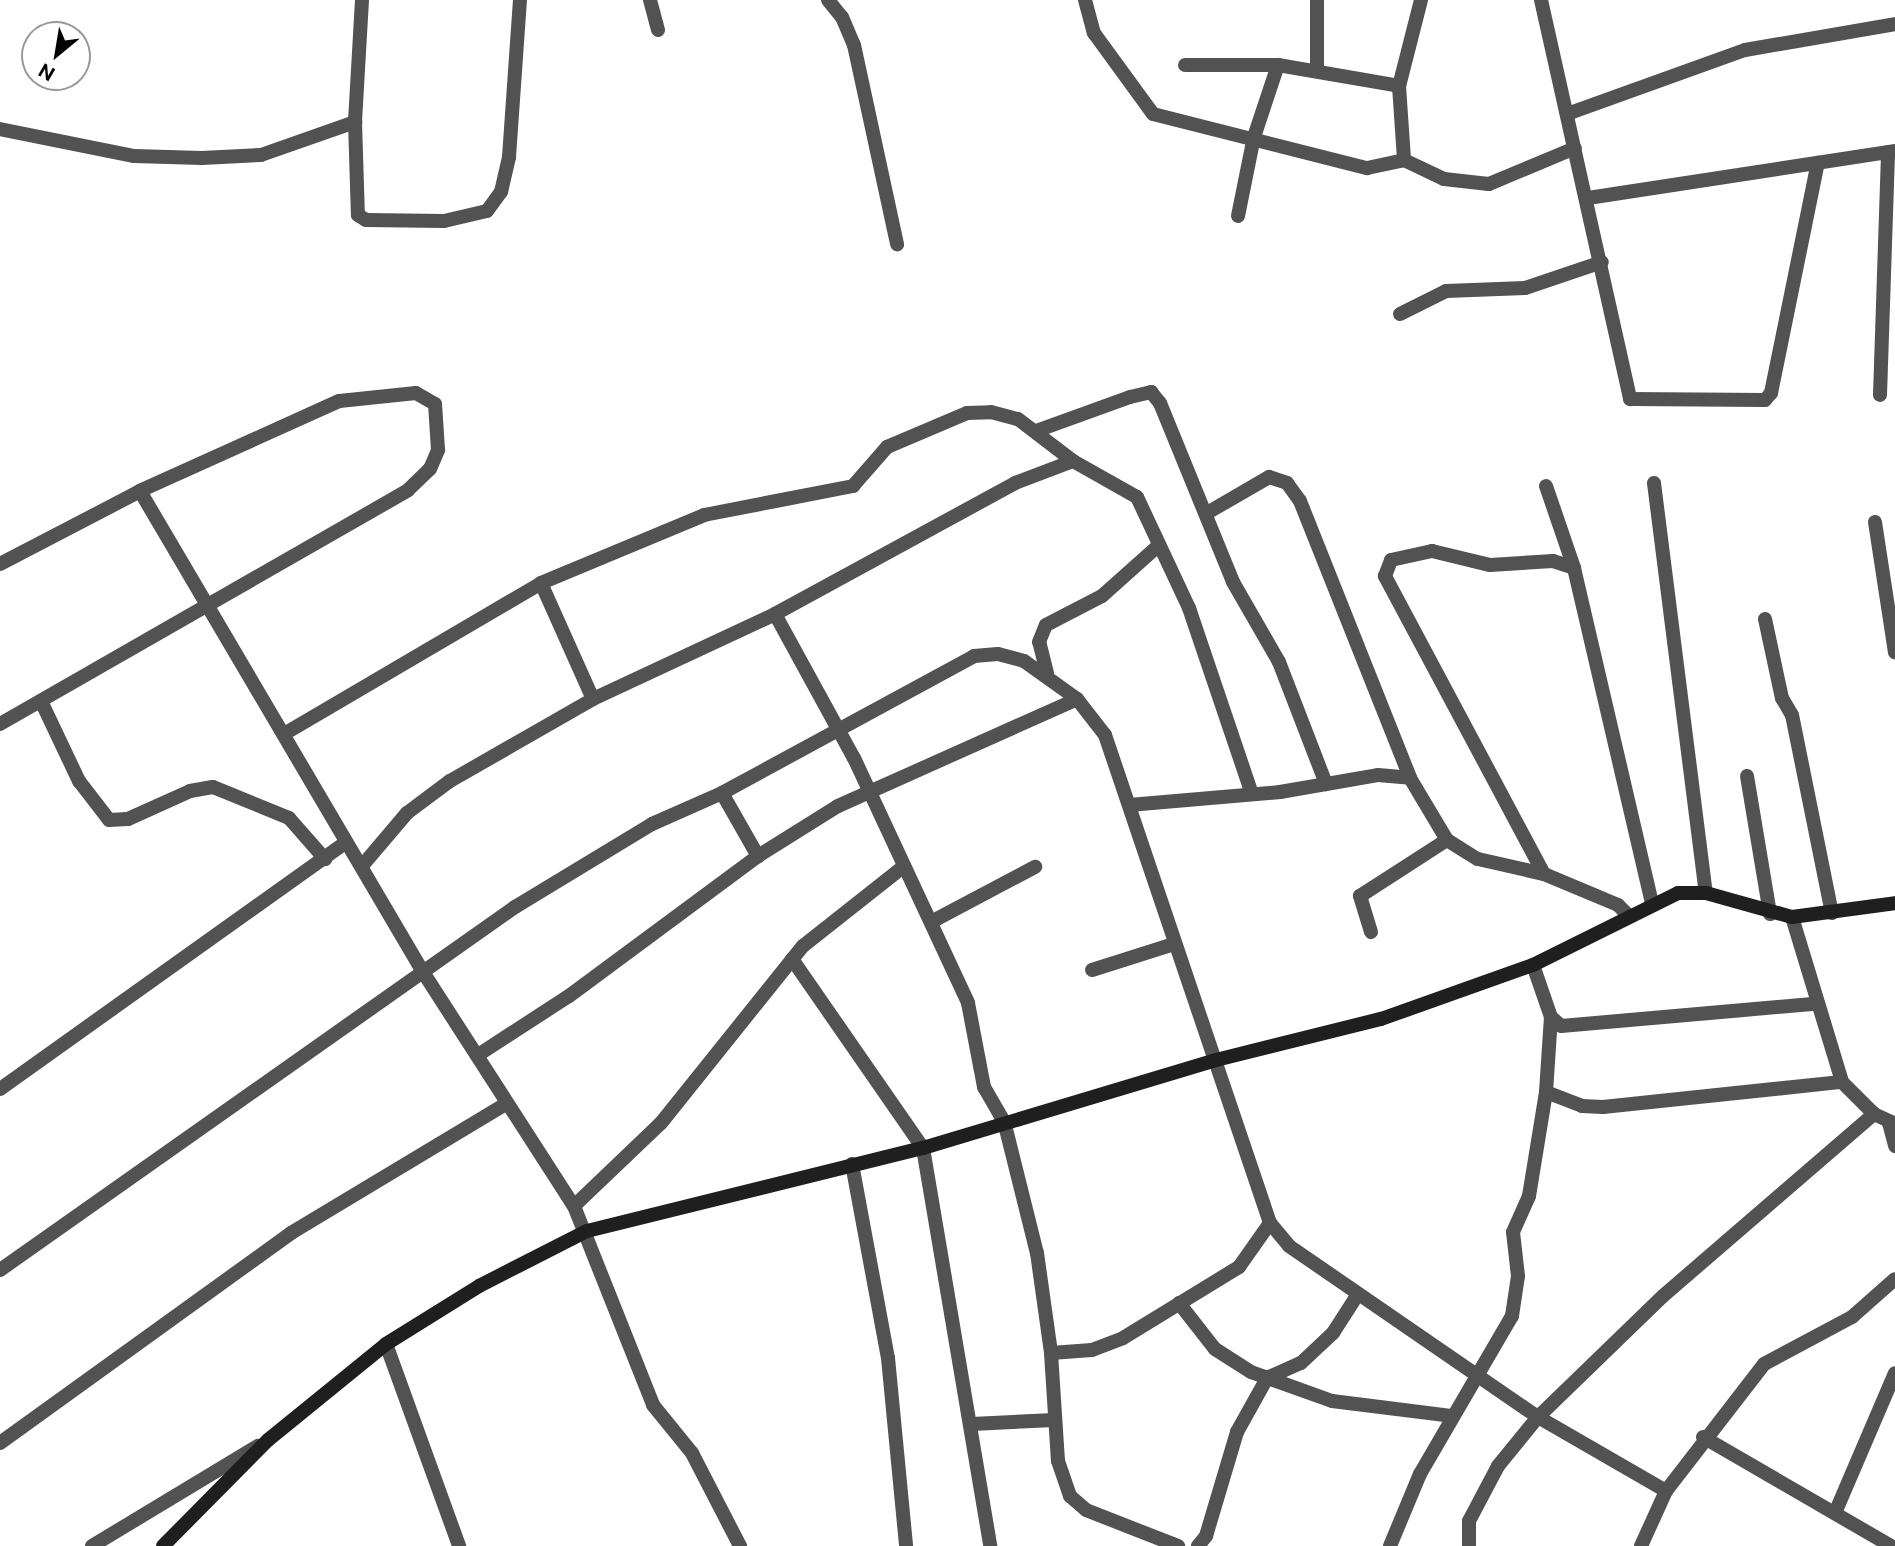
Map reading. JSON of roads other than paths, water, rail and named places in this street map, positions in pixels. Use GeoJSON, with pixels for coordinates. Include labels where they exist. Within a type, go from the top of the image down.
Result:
{"type":"FeatureCollection","features":[{"type":"Feature","properties":{"kind":"street"},"geometry":{"type":"LineString","coordinates":[[362,0],[355,122],[360,218],[444,221],[486,211],[502,192],[509,157],[520,0]]}},
{"type":"Feature","properties":{"kind":"street"},"geometry":{"type":"LineString","coordinates":[[650,0],[658,30]]}},
{"type":"Feature","properties":{"kind":"street"},"geometry":{"type":"LineString","coordinates":[[828,0],[854,46],[897,244]]}},
{"type":"Feature","properties":{"kind":"street"},"geometry":{"type":"LineString","coordinates":[[1085,0],[1094,33],[1147,109],[1179,122],[1254,137],[1367,168],[1404,160],[1444,179],[1489,184],[1575,148]]}},
{"type":"Feature","properties":{"kind":"street"},"geometry":{"type":"LineString","coordinates":[[1317,0],[1317,70]]}},
{"type":"Feature","properties":{"kind":"street"},"geometry":{"type":"LineString","coordinates":[[1404,160],[1398,86],[1421,0]]}},
{"type":"Feature","properties":{"kind":"street"},"geometry":{"type":"LineString","coordinates":[[1541,0],[1588,198],[1630,399],[1765,400],[1773,385],[1818,163]]}},
{"type":"Feature","properties":{"kind":"street"},"geometry":{"type":"LineString","coordinates":[[1567,114],[1735,53],[1895,24]]}},
{"type":"Feature","properties":{"kind":"street"},"geometry":{"type":"LineString","coordinates":[[1185,65],[1278,65],[1398,86]]}},
{"type":"Feature","properties":{"kind":"street"},"geometry":{"type":"LineString","coordinates":[[1238,216],[1254,137],[1278,65]]}},
{"type":"Feature","properties":{"kind":"street"},"geometry":{"type":"LineString","coordinates":[[0,128],[134,156],[202,158],[261,155],[355,122]]}},
{"type":"Feature","properties":{"kind":"street"},"geometry":{"type":"LineString","coordinates":[[1588,198],[1892,151],[1880,395]]}},
{"type":"Feature","properties":{"kind":"street"},"geometry":{"type":"LineString","coordinates":[[1400,314],[1446,290],[1525,288],[1602,262]]}},
{"type":"Feature","properties":{"kind":"street"},"geometry":{"type":"LineString","coordinates":[[0,564],[140,491],[339,401],[416,393],[435,404],[438,450],[430,469],[408,490],[211,607],[0,724]]}},
{"type":"Feature","properties":{"kind":"street"},"geometry":{"type":"LineString","coordinates":[[1036,431],[1151,393],[1207,513],[1233,582],[1279,662],[1326,784]]}},
{"type":"Feature","properties":{"kind":"street"},"geometry":{"type":"LineString","coordinates":[[284,734],[541,583],[704,515],[853,486],[887,447],[967,414],[991,412],[1036,431],[1073,461],[1137,497],[1189,608],[1252,794]]}},
{"type":"Feature","properties":{"kind":"street"},"geometry":{"type":"LineString","coordinates":[[362,866],[401,820],[439,789],[593,699],[775,614],[1014,483],[1073,461]]}},
{"type":"Feature","properties":{"kind":"street"},"geometry":{"type":"LineString","coordinates":[[1207,513],[1269,477],[1287,483],[1300,501],[1410,778],[1447,840],[1478,859],[1544,874],[1618,905],[1627,914]]}},
{"type":"Feature","properties":{"kind":"street"},"geometry":{"type":"LineString","coordinates":[[1654,483],[1706,894]]}},
{"type":"Feature","properties":{"kind":"street"},"geometry":{"type":"LineString","coordinates":[[1546,486],[1574,568],[1652,903]]}},
{"type":"Feature","properties":{"kind":"street"},"geometry":{"type":"LineString","coordinates":[[140,491],[211,607],[423,972],[574,1206],[587,1231],[653,1405],[692,1453],[740,1546]]}},
{"type":"Feature","properties":{"kind":"street"},"geometry":{"type":"LineString","coordinates":[[1875,522],[1895,652]]}},
{"type":"Feature","properties":{"kind":"street"},"geometry":{"type":"LineString","coordinates":[[1046,673],[1039,642],[1046,625],[1102,596],[1159,545]]}},
{"type":"Feature","properties":{"kind":"street"},"geometry":{"type":"LineString","coordinates":[[1544,874],[1384,568],[1391,560],[1432,551],[1490,565],[1553,561],[1574,568]]}},
{"type":"Feature","properties":{"kind":"street"},"geometry":{"type":"LineString","coordinates":[[541,583],[593,699]]}},
{"type":"Feature","properties":{"kind":"street"},"geometry":{"type":"LineString","coordinates":[[775,614],[871,793],[968,1003],[984,1087],[1004,1121],[1037,1253],[1051,1353],[1058,1461],[1076,1503],[1178,1546]]}},
{"type":"Feature","properties":{"kind":"street"},"geometry":{"type":"LineString","coordinates":[[1765,619],[1782,698],[1792,715],[1832,913]]}},
{"type":"Feature","properties":{"kind":"street"},"geometry":{"type":"LineString","coordinates":[[0,1270],[568,871],[652,824],[722,793],[840,731],[974,656],[998,654],[1046,673],[1077,699],[1105,735],[1270,1223],[1289,1246],[1538,1417],[1666,1491]]}},
{"type":"Feature","properties":{"kind":"street"},"geometry":{"type":"LineString","coordinates":[[478,1055],[569,996],[758,856],[838,806],[1077,699]]}},
{"type":"Feature","properties":{"kind":"street"},"geometry":{"type":"LineString","coordinates":[[41,701],[79,781],[108,820],[128,819],[190,790],[213,787],[289,818],[325,859]]}},
{"type":"Feature","properties":{"kind":"street"},"geometry":{"type":"LineString","coordinates":[[1129,805],[1252,794],[1378,775],[1410,778]]}},
{"type":"Feature","properties":{"kind":"street"},"geometry":{"type":"LineString","coordinates":[[1747,776],[1770,914]]}},
{"type":"Feature","properties":{"kind":"street"},"geometry":{"type":"LineString","coordinates":[[722,793],[758,856]]}},
{"type":"Feature","properties":{"kind":"street"},"geometry":{"type":"LineString","coordinates":[[1371,932],[1360,896],[1447,840]]}},
{"type":"Feature","properties":{"kind":"street"},"geometry":{"type":"LineString","coordinates":[[0,1089],[346,842]]}},
{"type":"Feature","properties":{"kind":"street"},"geometry":{"type":"LineString","coordinates":[[574,1206],[661,1123],[792,959],[838,913],[903,867]]}},
{"type":"Feature","properties":{"kind":"street"},"geometry":{"type":"LineString","coordinates":[[932,922],[1035,867]]}},
{"type":"Feature","properties":{"kind":"street"},"geometry":{"type":"LineString","coordinates":[[163,1546],[268,1440],[386,1344],[480,1286],[587,1231],[923,1148],[1004,1121],[1216,1059],[1381,1019],[1533,965],[1627,914],[1678,893],[1706,894],[1770,914],[1792,917],[1895,903]]}},
{"type":"Feature","properties":{"kind":"street"},"geometry":{"type":"LineString","coordinates":[[1792,917],[1815,1004],[1842,1083],[1874,1114],[1892,1123],[1895,1146]]}},
{"type":"Feature","properties":{"kind":"street"},"geometry":{"type":"LineString","coordinates":[[1092,970],[1174,944]]}},
{"type":"Feature","properties":{"kind":"street"},"geometry":{"type":"LineString","coordinates":[[792,959],[923,1148],[972,1424],[990,1546]]}},
{"type":"Feature","properties":{"kind":"street"},"geometry":{"type":"LineString","coordinates":[[1390,1546],[1420,1474],[1479,1377],[1512,1316],[1518,1276],[1513,1232],[1529,1196],[1546,1092],[1551,1017],[1533,965]]}},
{"type":"Feature","properties":{"kind":"street"},"geometry":{"type":"LineString","coordinates":[[1551,1017],[1577,1027],[1815,1004]]}},
{"type":"Feature","properties":{"kind":"street"},"geometry":{"type":"LineString","coordinates":[[1546,1092],[1582,1106],[1602,1107],[1842,1083]]}},
{"type":"Feature","properties":{"kind":"street"},"geometry":{"type":"LineString","coordinates":[[0,1443],[291,1233],[506,1104]]}},
{"type":"Feature","properties":{"kind":"street"},"geometry":{"type":"LineString","coordinates":[[1468,1546],[1469,1521],[1498,1466],[1538,1417],[1663,1296],[1874,1114]]}},
{"type":"Feature","properties":{"kind":"street"},"geometry":{"type":"LineString","coordinates":[[852,1164],[888,1358],[906,1546]]}},
{"type":"Feature","properties":{"kind":"street"},"geometry":{"type":"LineString","coordinates":[[1051,1353],[1106,1346],[1179,1303],[1239,1267],[1270,1223]]}},
{"type":"Feature","properties":{"kind":"street"},"geometry":{"type":"LineString","coordinates":[[1641,1546],[1666,1491],[1703,1437],[1764,1364],[1852,1317],[1895,1279]]}},
{"type":"Feature","properties":{"kind":"street"},"geometry":{"type":"LineString","coordinates":[[1198,1546],[1206,1536],[1237,1432],[1267,1378],[1301,1363],[1333,1333],[1358,1294]]}},
{"type":"Feature","properties":{"kind":"street"},"geometry":{"type":"LineString","coordinates":[[1179,1303],[1222,1355],[1267,1378],[1332,1401],[1453,1416]]}},
{"type":"Feature","properties":{"kind":"street"},"geometry":{"type":"LineString","coordinates":[[386,1344],[459,1546]]}},
{"type":"Feature","properties":{"kind":"street"},"geometry":{"type":"LineString","coordinates":[[1835,1513],[1895,1373]]}},
{"type":"Feature","properties":{"kind":"street"},"geometry":{"type":"LineString","coordinates":[[972,1424],[1054,1420]]}},
{"type":"Feature","properties":{"kind":"street"},"geometry":{"type":"LineString","coordinates":[[1703,1437],[1891,1546]]}},
{"type":"Feature","properties":{"kind":"street"},"geometry":{"type":"LineString","coordinates":[[92,1546],[268,1440]]}}]}
